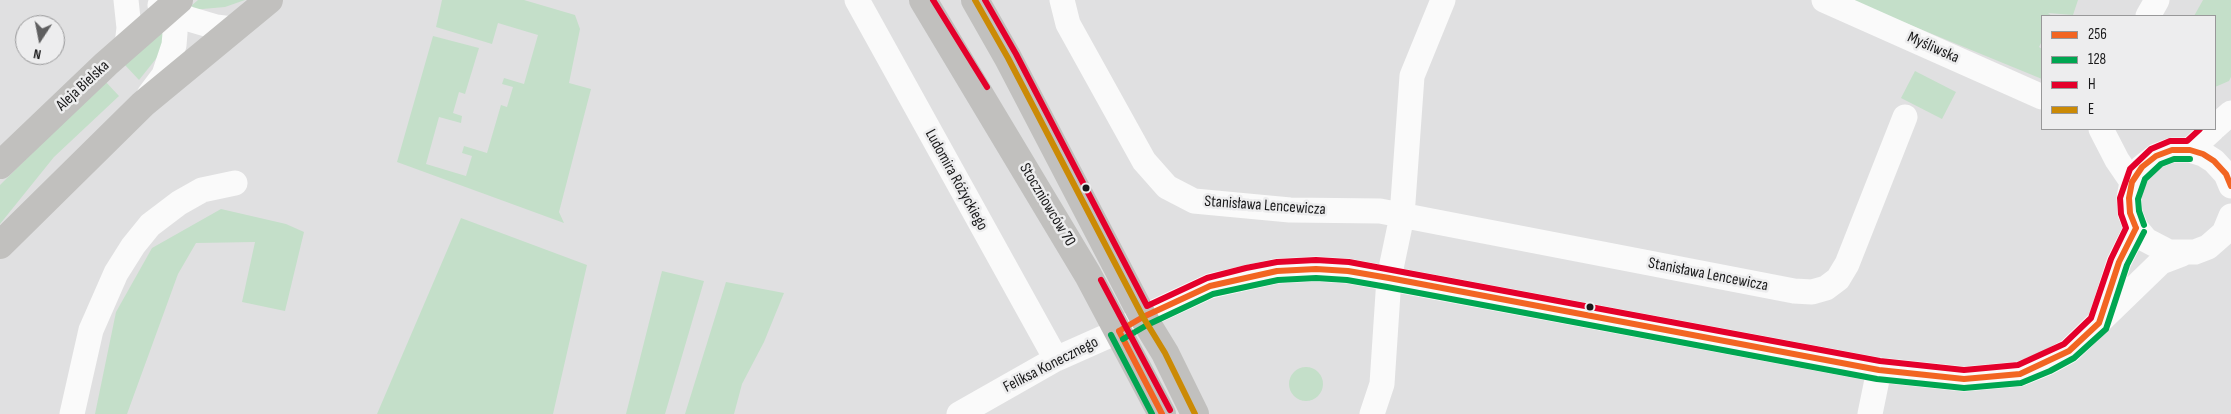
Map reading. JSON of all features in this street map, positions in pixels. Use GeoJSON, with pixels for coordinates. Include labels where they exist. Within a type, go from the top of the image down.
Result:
{"type":"FeatureCollection","features":[{"type":"Feature","properties":{"kind":"street"},"geometry":{"type":"LineString","coordinates":[[126,0],[129,28],[127,45]]}},
{"type":"Feature","properties":{"kind":"street"},"geometry":{"type":"LineString","coordinates":[[0,245],[143,104],[232,29],[270,0]]}},
{"type":"Feature","properties":{"kind":"street","name":"Ludomira Różyckiego"},"geometry":{"type":"LineString","coordinates":[[857,0],[1056,359]]}},
{"type":"Feature","properties":{"kind":"street","name":"Stoczniowców 70"},"geometry":{"type":"LineString","coordinates":[[923,0],[1039,191],[1119,331],[1162,414]]}},
{"type":"Feature","properties":{"kind":"street","name":"Stoczniowców 70"},"geometry":{"type":"LineString","coordinates":[[975,0],[1008,58],[1143,317],[1166,353],[1195,414]]}},
{"type":"Feature","properties":{"kind":"street","name":"Stanisława Lencewicza"},"geometry":{"type":"LineString","coordinates":[[1062,0],[1068,24],[1144,161],[1167,186],[1194,200],[1290,210],[1380,211],[1770,288],[1812,292],[1826,288],[1838,279],[1847,264],[1905,117]]}},
{"type":"Feature","properties":{"kind":"street"},"geometry":{"type":"LineString","coordinates":[[1372,414],[1382,384],[1389,278],[1402,216],[1412,76],[1443,0]]}},
{"type":"Feature","properties":{"kind":"street","name":"Myśliwska"},"geometry":{"type":"LineString","coordinates":[[1824,0],[2041,97]]}},
{"type":"Feature","properties":{"kind":"street"},"geometry":{"type":"LineString","coordinates":[[2149,15],[2157,0]]}},
{"type":"Feature","properties":{"kind":"street"},"geometry":{"type":"LineString","coordinates":[[167,2],[189,19],[216,27],[232,29]]}},
{"type":"Feature","properties":{"kind":"street"},"geometry":{"type":"LineString","coordinates":[[143,104],[164,75],[170,59],[175,33],[167,2]]}},
{"type":"Feature","properties":{"kind":"street","name":"Aleja Bielska"},"geometry":{"type":"LineString","coordinates":[[0,165],[127,45],[167,2]]}},
{"type":"Feature","properties":{"kind":"street"},"geometry":{"type":"LineString","coordinates":[[2216,126],[2231,113]]}},
{"type":"Feature","properties":{"kind":"street"},"geometry":{"type":"LineString","coordinates":[[2102,130],[2137,174]]}},
{"type":"Feature","properties":{"kind":"street"},"geometry":{"type":"LineString","coordinates":[[2190,150],[2212,130]]}},
{"type":"Feature","properties":{"kind":"street"},"geometry":{"type":"LineString","coordinates":[[2182,254],[2169,252],[2153,245],[2136,228],[2130,213],[2129,198],[2137,174],[2156,156],[2172,150],[2190,150],[2203,154],[2229,173]]}},
{"type":"Feature","properties":{"kind":"street"},"geometry":{"type":"LineString","coordinates":[[72,414],[91,330],[116,273],[133,246],[150,225],[179,202],[202,190],[235,183]]}},
{"type":"Feature","properties":{"kind":"street"},"geometry":{"type":"LineString","coordinates":[[2099,323],[2119,262],[2136,228]]}},
{"type":"Feature","properties":{"kind":"street","name":"Feliksa Konecznego"},"geometry":{"type":"LineString","coordinates":[[959,414],[1056,359],[1119,331],[1143,317],[1210,286],[1277,271],[1316,269],[1348,271],[1389,278],[1879,370],[1964,379],[2020,374],[2047,363],[2069,351],[2161,262],[2182,254],[2195,252],[2228,231]]}},
{"type":"Feature","properties":{"kind":"street"},"geometry":{"type":"LineString","coordinates":[[1870,414],[1879,370]]}},
{"type":"Feature","properties":{"kind":"green space"},"geometry":{"type":"Polygon","coordinates":[[[198,0],[245,0],[225,7],[191,10],[191,6],[198,0]]]}},
{"type":"Feature","properties":{"kind":"green space"},"geometry":{"type":"Polygon","coordinates":[[[442,0],[524,0],[575,15],[580,29],[569,83],[591,89],[559,212],[564,223],[397,162],[433,36],[479,48],[465,94],[459,92],[453,113],[462,116],[461,123],[439,117],[426,164],[466,176],[472,156],[462,153],[464,146],[487,153],[501,105],[507,107],[513,87],[502,84],[504,78],[524,84],[538,35],[498,23],[492,44],[436,27],[442,0]]]}},
{"type":"Feature","properties":{"kind":"green space"},"geometry":{"type":"Polygon","coordinates":[[[1834,0],[2078,0],[2073,15],[2048,13],[2051,15],[2041,15],[2041,43],[2039,47],[2041,48],[2041,79],[1864,6],[1834,0]]]}},
{"type":"Feature","properties":{"kind":"green space"},"geometry":{"type":"Polygon","coordinates":[[[2203,0],[2231,0],[2231,77],[2229,81],[2216,87],[2216,15],[2195,15],[2203,0]]]}},
{"type":"Feature","properties":{"kind":"green space"},"geometry":{"type":"Polygon","coordinates":[[[165,30],[163,50],[139,80],[124,64],[165,30]]]}},
{"type":"Feature","properties":{"kind":"green space"},"geometry":{"type":"Polygon","coordinates":[[[1915,71],[1956,92],[1942,119],[1901,98],[1915,71]]]}},
{"type":"Feature","properties":{"kind":"green space"},"geometry":{"type":"Polygon","coordinates":[[[105,81],[119,96],[54,157],[0,224],[0,185],[105,81]]]}},
{"type":"Feature","properties":{"kind":"green space"},"geometry":{"type":"Polygon","coordinates":[[[221,209],[286,224],[304,232],[285,311],[242,302],[255,242],[196,243],[178,274],[127,414],[95,414],[116,312],[152,248],[221,209]]]}},
{"type":"Feature","properties":{"kind":"green space"},"geometry":{"type":"Polygon","coordinates":[[[461,218],[587,265],[553,414],[377,414],[461,218]]]}},
{"type":"Feature","properties":{"kind":"green space"},"geometry":{"type":"Polygon","coordinates":[[[662,271],[704,281],[665,414],[626,414],[662,271]]]}},
{"type":"Feature","properties":{"kind":"green space"},"geometry":{"type":"Polygon","coordinates":[[[726,282],[784,293],[764,342],[742,384],[734,414],[685,414],[726,282]]]}},
{"type":"Feature","properties":{"kind":"green space"},"geometry":{"type":"Polygon","coordinates":[[[1306,367],[1318,372],[1323,384],[1318,396],[1306,401],[1294,396],[1289,384],[1294,372],[1306,367]]]}},
{"type":"Feature","properties":{"kind":"transit line","name":"H"},"geometry":{"type":"LineString","coordinates":[[933,0],[987,87]]}},
{"type":"Feature","properties":{"kind":"transit line","name":"E"},"geometry":{"type":"LineString","coordinates":[[975,0],[1008,58],[1143,317],[1165,353],[1195,414]]}},
{"type":"Feature","properties":{"kind":"transit line","name":"H"},"geometry":{"type":"LineString","coordinates":[[985,0],[1016,54],[1147,306],[1207,278],[1246,268],[1277,262],[1316,260],[1349,262],[1880,361],[1964,370],[2018,365],[2064,344],[2091,318],[2111,259],[2126,228],[2121,214],[2120,198],[2130,169],[2151,149],[2170,141],[2187,141],[2199,130]]}},
{"type":"Feature","properties":{"kind":"transit line","name":"256"},"geometry":{"type":"LineString","coordinates":[[2136,228],[2130,213],[2129,198],[2132,182],[2142,167],[2156,156],[2172,150],[2190,150],[2203,154],[2214,161],[2226,174],[2231,186]]}},
{"type":"Feature","properties":{"kind":"transit line","name":"128"},"geometry":{"type":"LineString","coordinates":[[2144,225],[2139,211],[2138,199],[2145,179],[2161,164],[2174,159],[2190,159]]}},
{"type":"Feature","properties":{"kind":"transit line","name":"256"},"geometry":{"type":"LineString","coordinates":[[1119,331],[1143,317],[1210,286],[1277,271],[1316,269],[1348,271],[1389,278],[1879,370],[1964,379],[2020,374],[2069,351],[2099,323],[2119,262],[2136,228]]}},
{"type":"Feature","properties":{"kind":"transit line","name":"128"},"geometry":{"type":"LineString","coordinates":[[1123,339],[1147,325],[1213,294],[1278,280],[1316,278],[1347,280],[1387,287],[1877,379],[1964,388],[2021,383],[2050,371],[2074,358],[2106,329],[2127,265],[2144,232]]}},
{"type":"Feature","properties":{"kind":"transit line","name":"H"},"geometry":{"type":"LineString","coordinates":[[1101,280],[1170,410]]}},
{"type":"Feature","properties":{"kind":"transit line","name":"256"},"geometry":{"type":"LineString","coordinates":[[1119,331],[1162,414]]}},
{"type":"Feature","properties":{"kind":"transit line","name":"128"},"geometry":{"type":"LineString","coordinates":[[1111,335],[1152,414]]}}]}
